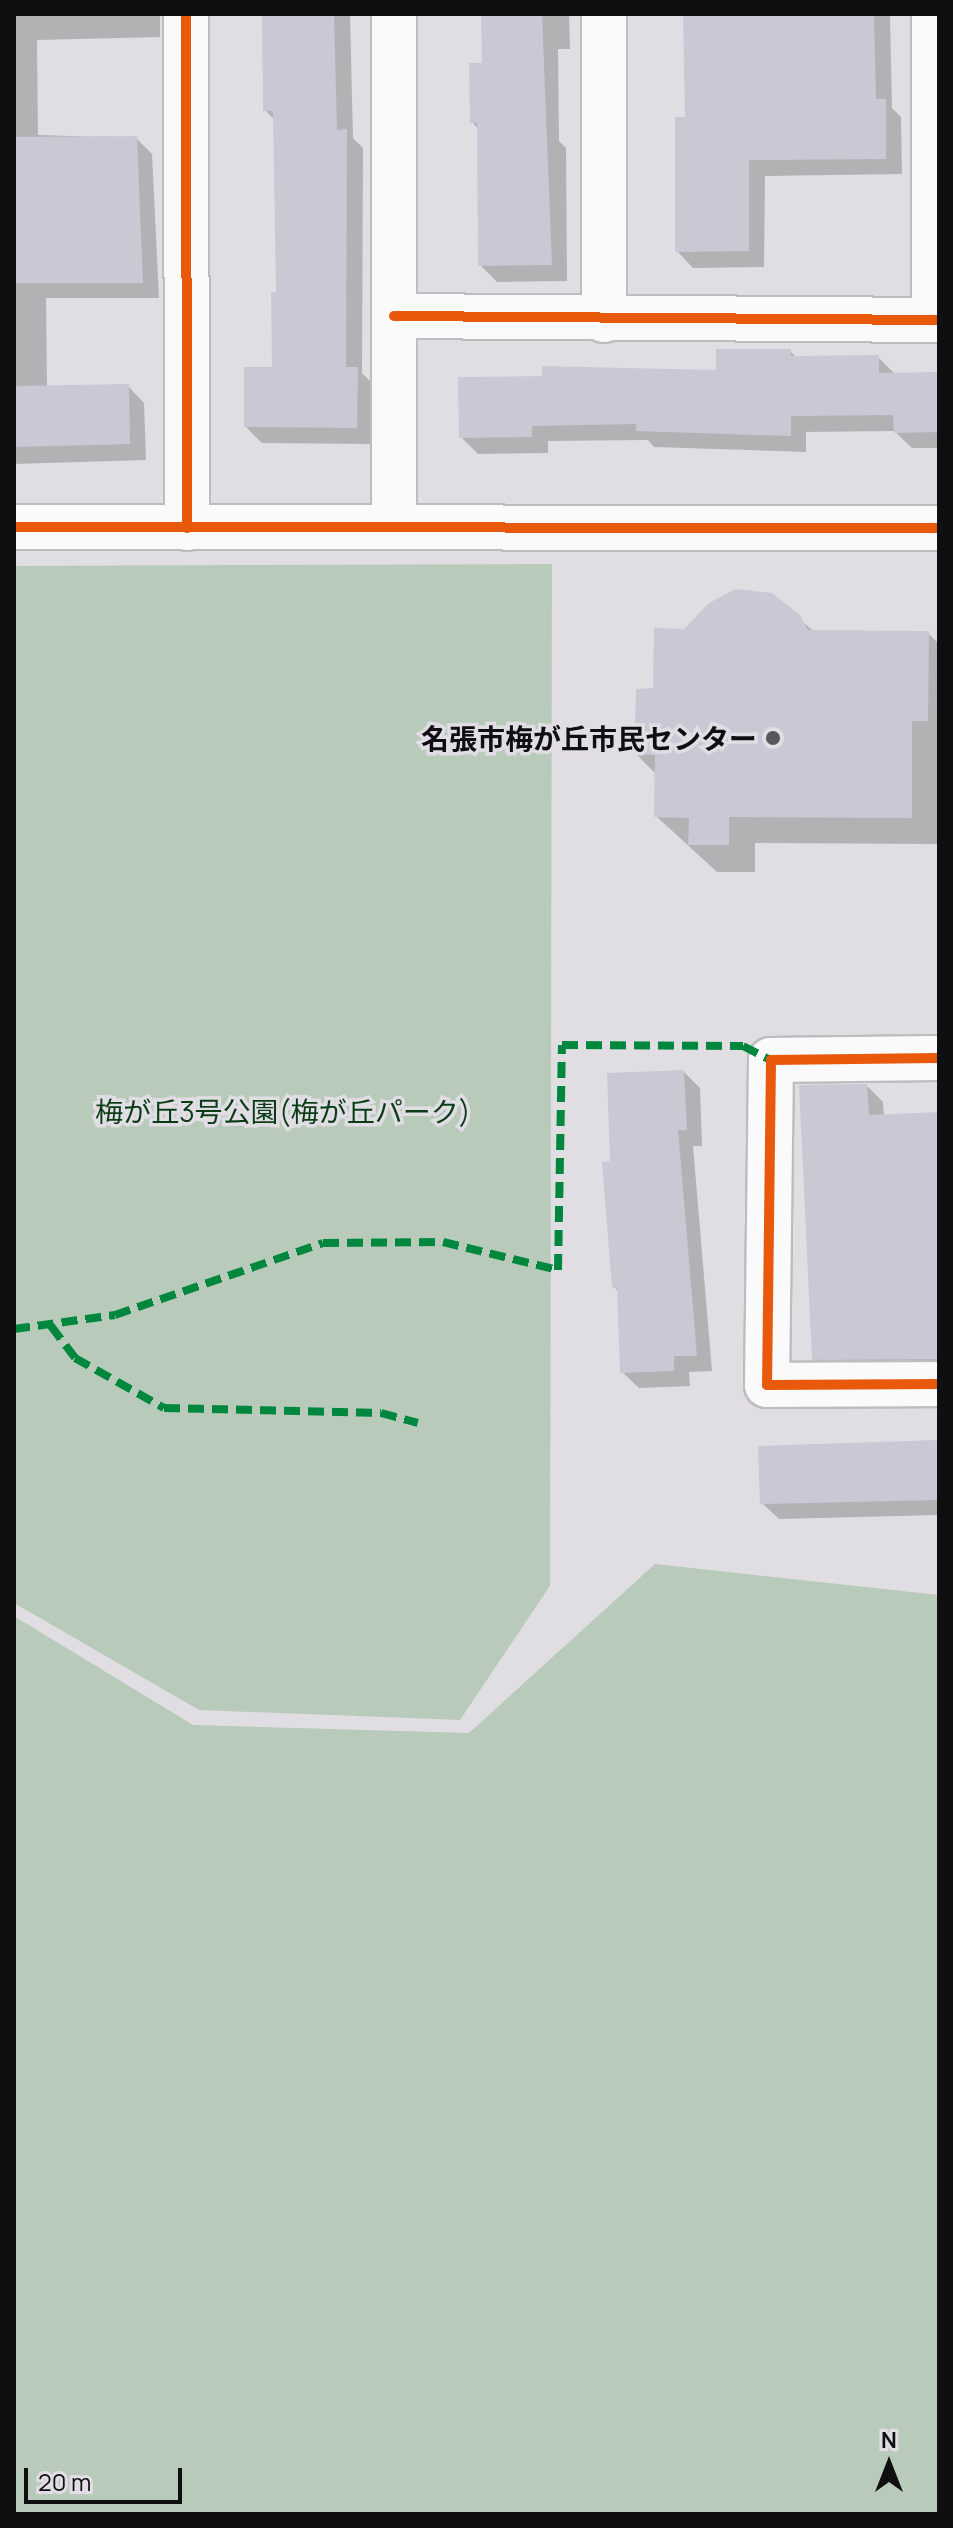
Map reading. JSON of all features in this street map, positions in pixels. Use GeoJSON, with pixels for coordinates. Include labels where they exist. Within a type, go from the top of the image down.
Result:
{"type":"FeatureCollection","features":[{"type":"Feature","properties":{"kind":"street"},"geometry":{"type":"LineString","coordinates":[[186,14],[187,528]]}},
{"type":"Feature","properties":{"kind":"street"},"geometry":{"type":"LineString","coordinates":[[394,14],[394,526]]}},
{"type":"Feature","properties":{"kind":"street"},"geometry":{"type":"LineString","coordinates":[[604,14],[604,320]]}},
{"type":"Feature","properties":{"kind":"street"},"geometry":{"type":"LineString","coordinates":[[394,316],[604,320],[937,320],[934,14]]}},
{"type":"Feature","properties":{"kind":"street"},"geometry":{"type":"LineString","coordinates":[[14,527],[939,528]]}},
{"type":"Feature","properties":{"kind":"street"},"geometry":{"type":"LineString","coordinates":[[939,1058],[771,1060],[767,1385],[939,1384]]}},
{"type":"Feature","properties":{"kind":"green space","name":"梅が丘3号公園(梅が丘パーク)"},"geometry":{"type":"Polygon","coordinates":[[[552,564],[550,1586],[460,1720],[199,1710],[14,1603],[14,566],[552,564]]]}},
{"type":"Feature","properties":{"kind":"green space"},"geometry":{"type":"Polygon","coordinates":[[[655,1564],[939,1595],[939,2514],[14,2514],[14,1616],[193,1725],[469,1733],[655,1564]]]}},
{"type":"Feature","properties":{"kind":"building"},"geometry":{"type":"Polygon","coordinates":[[[262,14],[334,14],[337,130],[347,129],[346,367],[358,367],[357,428],[244,427],[244,367],[272,367],[271,292],[276,292],[273,111],[263,111],[262,14]]]}},
{"type":"Feature","properties":{"kind":"building"},"geometry":{"type":"Polygon","coordinates":[[[481,14],[542,14],[552,265],[478,266],[477,123],[470,123],[469,63],[482,63],[481,14]]]}},
{"type":"Feature","properties":{"kind":"building"},"geometry":{"type":"Polygon","coordinates":[[[683,14],[874,14],[876,99],[886,99],[886,159],[749,160],[749,251],[675,252],[675,117],[685,117],[683,14]]]}},
{"type":"Feature","properties":{"kind":"building"},"geometry":{"type":"Polygon","coordinates":[[[137,136],[143,283],[14,283],[14,137],[137,136]]]}},
{"type":"Feature","properties":{"kind":"building"},"geometry":{"type":"Polygon","coordinates":[[[716,349],[791,349],[791,356],[879,355],[879,373],[939,372],[939,432],[894,433],[893,415],[791,416],[791,436],[636,431],[636,424],[532,426],[532,437],[459,438],[458,377],[542,376],[542,366],[716,370],[716,349]]]}},
{"type":"Feature","properties":{"kind":"building"},"geometry":{"type":"Polygon","coordinates":[[[129,384],[130,444],[14,447],[14,386],[129,384]]]}},
{"type":"Feature","properties":{"kind":"building","name":"名張市梅が丘市民センター"},"geometry":{"type":"Polygon","coordinates":[[[735,589],[772,593],[800,615],[808,630],[929,631],[928,721],[912,721],[912,818],[729,817],[729,845],[688,845],[689,818],[654,817],[655,755],[634,754],[636,689],[653,688],[654,628],[684,629],[709,603],[735,589]]]}},
{"type":"Feature","properties":{"kind":"building"},"geometry":{"type":"Polygon","coordinates":[[[684,1070],[687,1130],[678,1130],[697,1356],[674,1356],[674,1371],[620,1373],[617,1287],[612,1288],[602,1162],[610,1161],[607,1073],[684,1070]]]}},
{"type":"Feature","properties":{"kind":"building"},"geometry":{"type":"Polygon","coordinates":[[[867,1084],[869,1115],[939,1112],[939,1359],[812,1360],[799,1085],[867,1084]]]}},
{"type":"Feature","properties":{"kind":"building"},"geometry":{"type":"Polygon","coordinates":[[[939,1440],[939,1500],[760,1504],[758,1446],[939,1440]]]}},
{"type":"Feature","properties":{"kind":"marked path"},"geometry":{"type":"LineString","coordinates":[[14,1329],[115,1315],[323,1243],[443,1242],[558,1270],[562,1045],[743,1046],[771,1060]]}},
{"type":"Feature","properties":{"kind":"marked path"},"geometry":{"type":"LineString","coordinates":[[51,1326],[75,1358],[164,1408],[381,1413],[418,1423]]}},
{"type":"Feature","properties":{"kind":"cycle path"},"geometry":{"type":"LineString","coordinates":[[186,14],[187,528]]}},
{"type":"Feature","properties":{"kind":"cycle path"},"geometry":{"type":"LineString","coordinates":[[394,316],[939,320]]}},
{"type":"Feature","properties":{"kind":"cycle path"},"geometry":{"type":"LineString","coordinates":[[14,527],[939,528]]}},
{"type":"Feature","properties":{"kind":"cycle path"},"geometry":{"type":"LineString","coordinates":[[939,1058],[771,1060],[767,1385],[939,1384]]}},
{"type":"Feature","properties":{"kind":"place","name":"名張市梅が丘市民センター"},"geometry":{"type":"Point","coordinates":[773,738]}}]}
